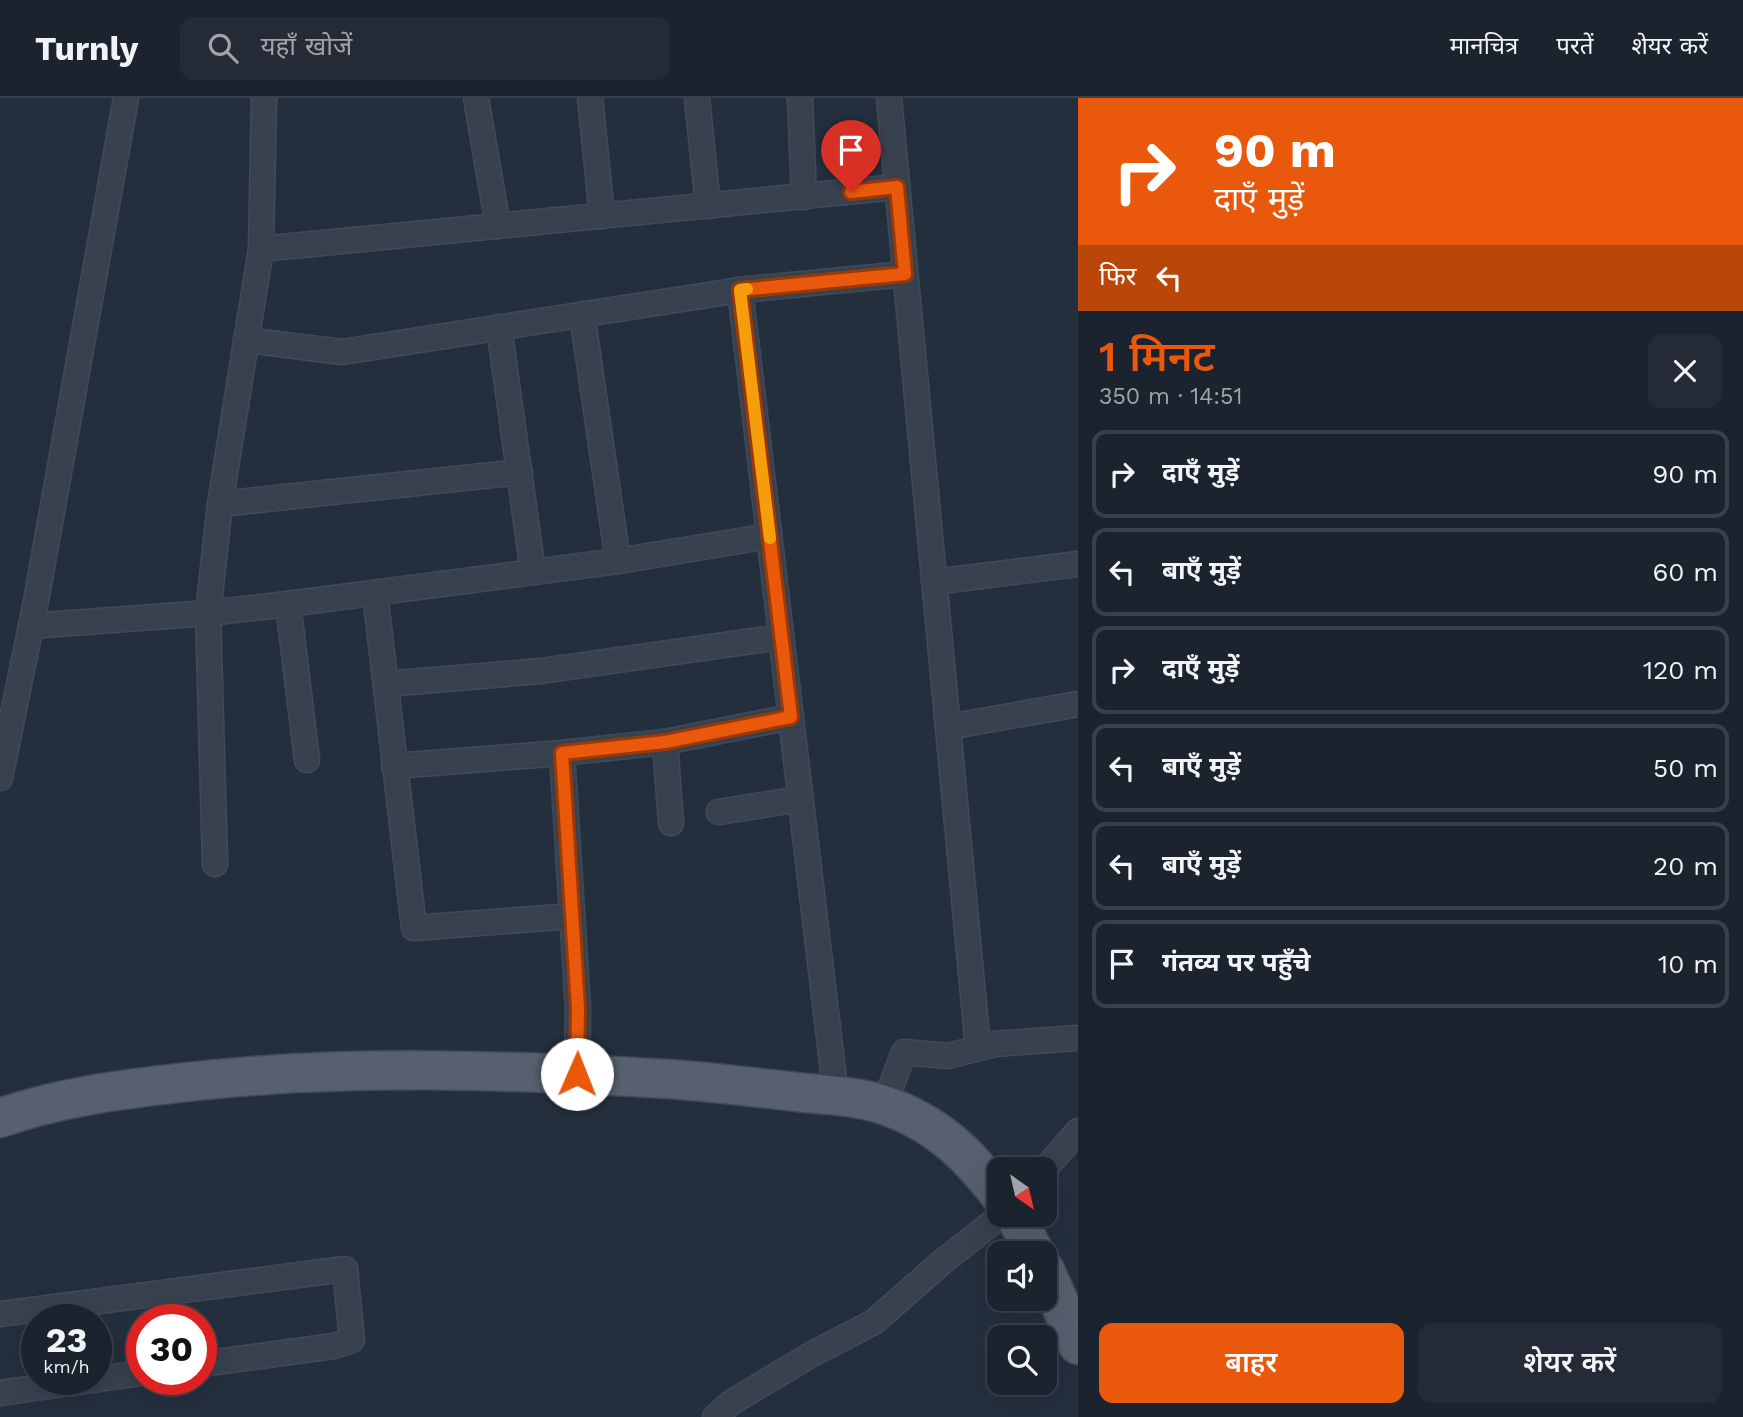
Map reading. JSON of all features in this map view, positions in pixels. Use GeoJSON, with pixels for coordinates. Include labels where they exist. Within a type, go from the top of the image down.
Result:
{"type":"FeatureCollection","features":[{"type":"Feature","properties":{"kind":"main road"},"geometry":{"type":"LineString","coordinates":[[0,1118],[30,1108],[114,1090],[255,1074],[382,1069],[519,1070],[710,1082],[836,1096],[884,1105],[941,1133],[973,1161],[987,1179]]}},
{"type":"Feature","properties":{"kind":"main road"},"geometry":{"type":"LineString","coordinates":[[1057,1297],[1078,1345]]}},
{"type":"Feature","properties":{"kind":"street"},"geometry":{"type":"LineString","coordinates":[[0,778],[31,626],[126,98]]}},
{"type":"Feature","properties":{"kind":"street"},"geometry":{"type":"LineString","coordinates":[[215,864],[208,613],[220,504],[261,249],[264,98]]}},
{"type":"Feature","properties":{"kind":"street"},"geometry":{"type":"LineString","coordinates":[[476,98],[498,226]]}},
{"type":"Feature","properties":{"kind":"street"},"geometry":{"type":"LineString","coordinates":[[590,98],[602,216]]}},
{"type":"Feature","properties":{"kind":"street"},"geometry":{"type":"LineString","coordinates":[[697,98],[708,206]]}},
{"type":"Feature","properties":{"kind":"street"},"geometry":{"type":"LineString","coordinates":[[800,98],[804,197]]}},
{"type":"Feature","properties":{"kind":"street"},"geometry":{"type":"LineString","coordinates":[[889,98],[978,1048]]}},
{"type":"Feature","properties":{"kind":"street"},"geometry":{"type":"LineString","coordinates":[[261,249],[897,187]]}},
{"type":"Feature","properties":{"kind":"street"},"geometry":{"type":"LineString","coordinates":[[246,341],[342,352],[740,290],[905,274]]}},
{"type":"Feature","properties":{"kind":"street"},"geometry":{"type":"LineString","coordinates":[[740,290],[836,1096]]}},
{"type":"Feature","properties":{"kind":"street"},"geometry":{"type":"LineString","coordinates":[[582,314],[618,561]]}},
{"type":"Feature","properties":{"kind":"street"},"geometry":{"type":"LineString","coordinates":[[499,327],[533,572]]}},
{"type":"Feature","properties":{"kind":"street"},"geometry":{"type":"LineString","coordinates":[[220,504],[520,472]]}},
{"type":"Feature","properties":{"kind":"street"},"geometry":{"type":"LineString","coordinates":[[31,626],[208,613],[288,604],[618,561],[769,536]]}},
{"type":"Feature","properties":{"kind":"street"},"geometry":{"type":"LineString","coordinates":[[934,582],[1078,564]]}},
{"type":"Feature","properties":{"kind":"street"},"geometry":{"type":"LineString","coordinates":[[375,593],[414,928],[572,916]]}},
{"type":"Feature","properties":{"kind":"street"},"geometry":{"type":"LineString","coordinates":[[288,604],[307,760]]}},
{"type":"Feature","properties":{"kind":"street"},"geometry":{"type":"LineString","coordinates":[[387,684],[541,671],[781,637]]}},
{"type":"Feature","properties":{"kind":"street"},"geometry":{"type":"LineString","coordinates":[[948,727],[1078,705]]}},
{"type":"Feature","properties":{"kind":"street"},"geometry":{"type":"LineString","coordinates":[[394,766],[665,742],[791,717]]}},
{"type":"Feature","properties":{"kind":"street"},"geometry":{"type":"LineString","coordinates":[[665,742],[671,823]]}},
{"type":"Feature","properties":{"kind":"street"},"geometry":{"type":"LineString","coordinates":[[562,753],[578,1008],[577,1074]]}},
{"type":"Feature","properties":{"kind":"street"},"geometry":{"type":"LineString","coordinates":[[719,812],[800,799]]}},
{"type":"Feature","properties":{"kind":"street"},"geometry":{"type":"LineString","coordinates":[[884,1105],[904,1052],[948,1056],[995,1044],[1078,1038]]}},
{"type":"Feature","properties":{"kind":"street"},"geometry":{"type":"LineString","coordinates":[[1055,1157],[1078,1131]]}},
{"type":"Feature","properties":{"kind":"street"},"geometry":{"type":"LineString","coordinates":[[715,1417],[732,1402],[814,1353],[874,1322],[987,1227]]}},
{"type":"Feature","properties":{"kind":"street"},"geometry":{"type":"LineString","coordinates":[[0,1314],[345,1269],[352,1339],[334,1346],[217,1362]]}},
{"type":"Feature","properties":{"kind":"street"},"geometry":{"type":"LineString","coordinates":[[0,1393],[126,1375]]}},
{"type":"Feature","properties":{"kind":"slow traffic"},"geometry":{"type":"LineString","coordinates":[[747,289],[740,290],[770,538]]}},
{"type":"Feature","properties":{"kind":"route"},"geometry":{"type":"LineString","coordinates":[[577,1074],[578,1008],[562,753],[665,742],[791,717],[740,290],[905,274],[897,187],[851,192]]}}]}
